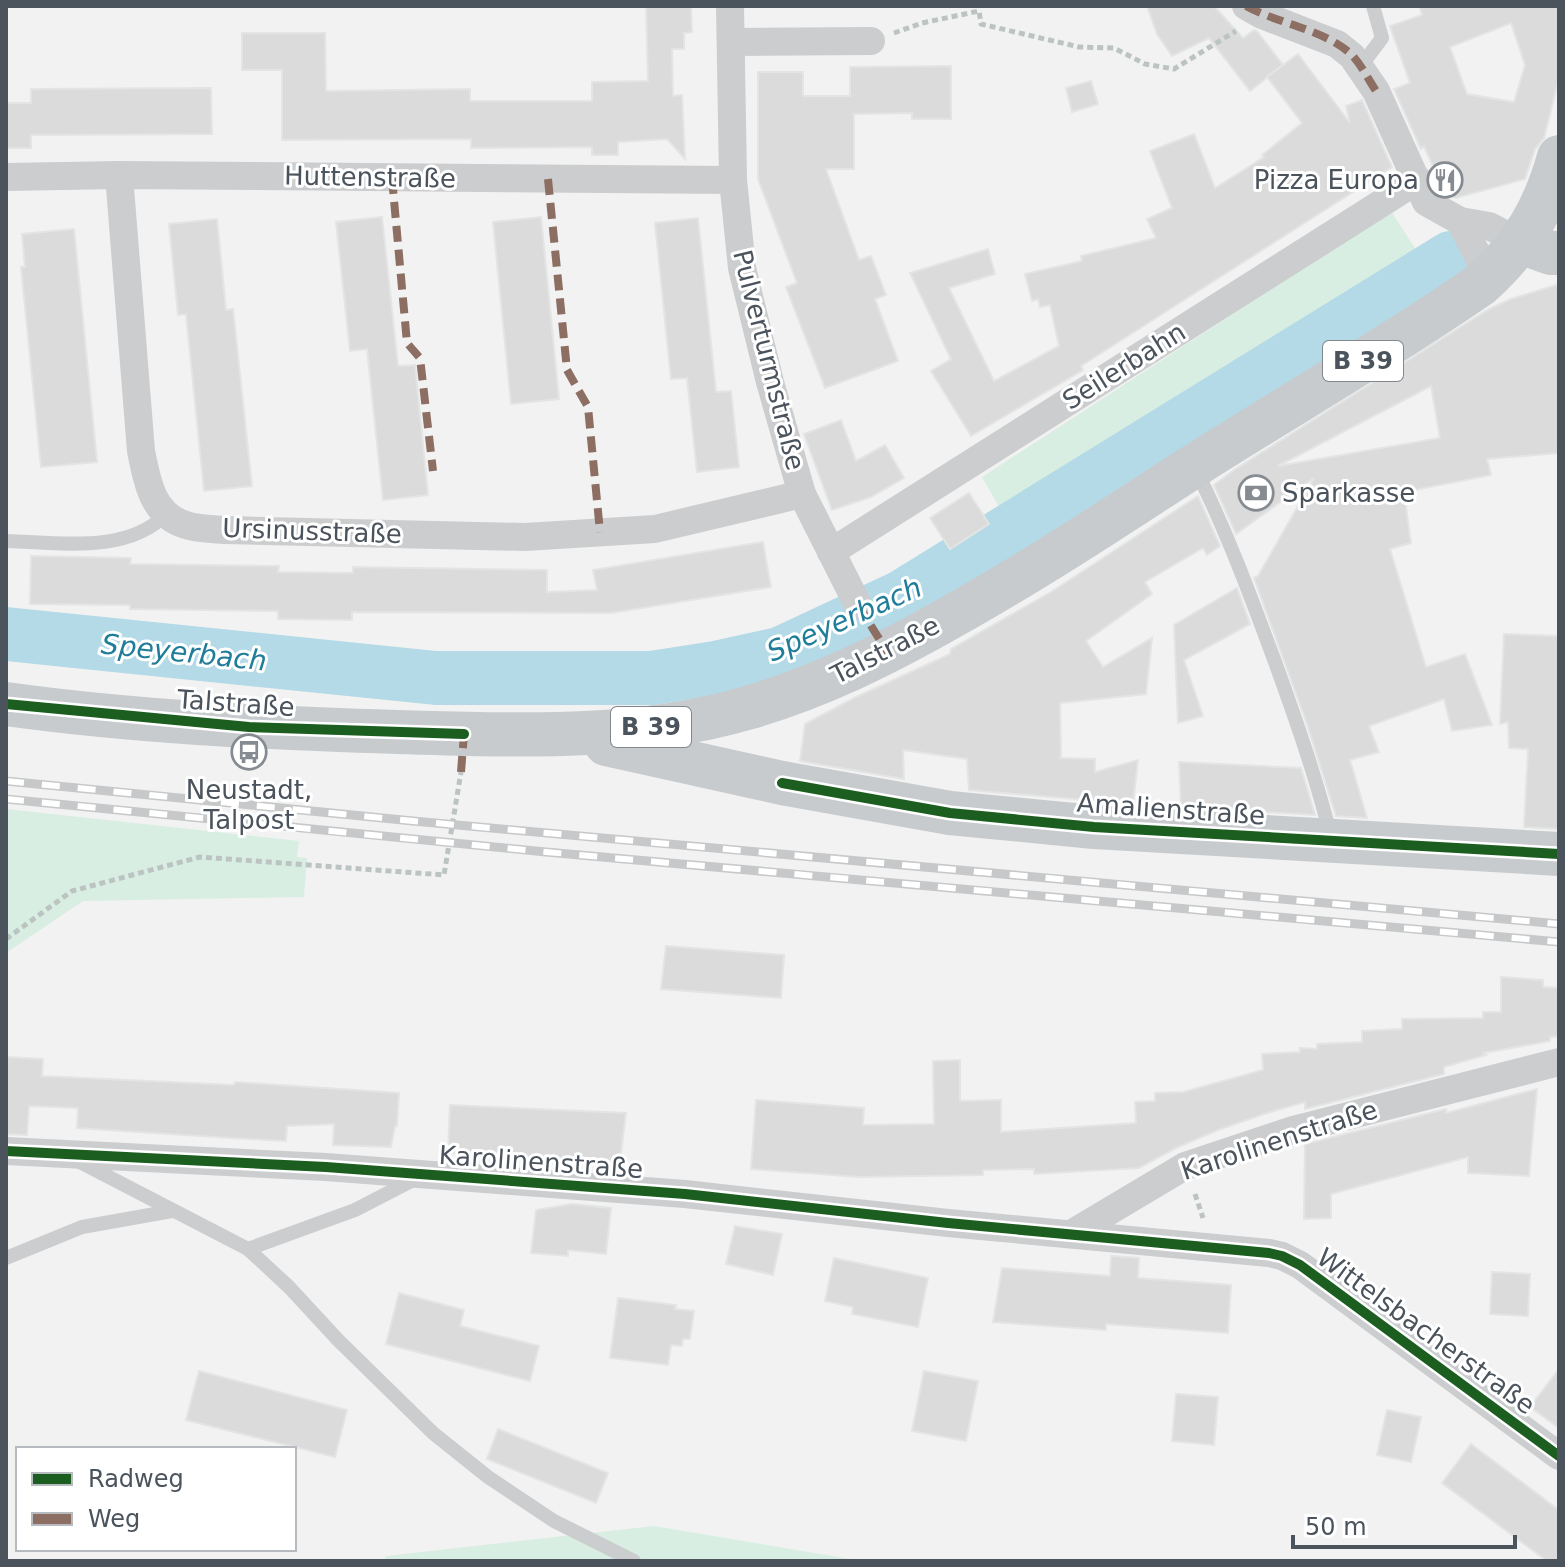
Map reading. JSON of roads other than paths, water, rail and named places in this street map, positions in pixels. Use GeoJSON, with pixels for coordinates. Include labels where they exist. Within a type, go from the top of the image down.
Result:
{"type":"FeatureCollection","features":[{"type":"Feature","properties":{"kind":"main road","name":"Talstraße"},"geometry":{"type":"LineString","coordinates":[[6,704],[132,718],[274,728],[464,734],[556,733],[687,722],[745,709],[820,683],[888,653],[1037,568],[1540,247],[1556,185]]}},
{"type":"Feature","properties":{"kind":"main road"},"geometry":{"type":"LineString","coordinates":[[745,709],[753,752],[773,779],[782,783]]}},
{"type":"Feature","properties":{"kind":"main road","name":"Amalienstraße"},"geometry":{"type":"LineString","coordinates":[[556,733],[782,783],[950,813],[1094,827],[1559,854]]}},
{"type":"Feature","properties":{"kind":"street","name":"Pulverturmstraße"},"geometry":{"type":"LineString","coordinates":[[730,6],[733,180],[742,268],[802,494],[858,605]]}},
{"type":"Feature","properties":{"kind":"street"},"geometry":{"type":"LineString","coordinates":[[1254,10],[1337,44],[1361,66],[1376,91],[1426,202],[1460,221],[1489,226],[1540,247]]}},
{"type":"Feature","properties":{"kind":"street"},"geometry":{"type":"LineString","coordinates":[[732,42],[871,41]]}},
{"type":"Feature","properties":{"kind":"street"},"geometry":{"type":"LineString","coordinates":[[119,175],[141,451],[152,498],[166,514]]}},
{"type":"Feature","properties":{"kind":"street","name":"Huttenstraße"},"geometry":{"type":"LineString","coordinates":[[6,177],[119,175],[733,180]]}},
{"type":"Feature","properties":{"kind":"street","name":"Seilerbahn"},"geometry":{"type":"LineString","coordinates":[[831,552],[1418,180]]}},
{"type":"Feature","properties":{"kind":"street"},"geometry":{"type":"LineString","coordinates":[[1460,221],[1480,260],[1482,283]]}},
{"type":"Feature","properties":{"kind":"street","name":"Ursinusstraße"},"geometry":{"type":"LineString","coordinates":[[166,514],[185,525],[225,530],[525,537],[655,529],[802,494]]}},
{"type":"Feature","properties":{"kind":"street","name":"Karolinenstraße"},"geometry":{"type":"LineString","coordinates":[[6,1151],[326,1167],[685,1194],[1071,1234],[1185,1166],[1293,1130],[1559,1062]]}},
{"type":"Feature","properties":{"kind":"street","name":"Wittelsbacherstraße"},"geometry":{"type":"LineString","coordinates":[[1071,1234],[1269,1253],[1300,1265],[1559,1456]]}},
{"type":"Feature","properties":{"kind":"lane"},"geometry":{"type":"LineString","coordinates":[[1361,66],[1382,38],[1373,6]]}},
{"type":"Feature","properties":{"kind":"lane"},"geometry":{"type":"LineString","coordinates":[[1194,466],[1260,621],[1317,781],[1332,841]]}},
{"type":"Feature","properties":{"kind":"lane"},"geometry":{"type":"LineString","coordinates":[[6,541],[86,543],[116,539],[146,530],[166,514]]}},
{"type":"Feature","properties":{"kind":"lane"},"geometry":{"type":"LineString","coordinates":[[66,1154],[248,1249],[433,1433],[488,1477],[554,1521],[634,1561]]}},
{"type":"Feature","properties":{"kind":"lane"},"geometry":{"type":"LineString","coordinates":[[248,1249],[355,1210],[421,1176]]}},
{"type":"Feature","properties":{"kind":"lane"},"geometry":{"type":"LineString","coordinates":[[6,1258],[82,1227],[172,1211]]}},
{"type":"Feature","properties":{"kind":"waterway","name":"Speyerbach"},"geometry":{"type":"LineString","coordinates":[[6,634],[436,678],[652,678],[780,654],[902,597],[1451,258]]}},
{"type":"Feature","properties":{"kind":"railway"},"geometry":{"type":"LineString","coordinates":[[6,781],[413,821],[1559,924]]}},
{"type":"Feature","properties":{"kind":"railway"},"geometry":{"type":"LineString","coordinates":[[6,799],[546,852],[1559,942]]}},
{"type":"Feature","properties":{"kind":"place","name":"Pizza Europa"},"geometry":{"type":"Point","coordinates":[1445,180]}},
{"type":"Feature","properties":{"kind":"place","name":"Sparkasse"},"geometry":{"type":"Point","coordinates":[1256,493]}},
{"type":"Feature","properties":{"kind":"place","name":"Neustadt, Talpost"},"geometry":{"type":"Point","coordinates":[249,752]}}]}
